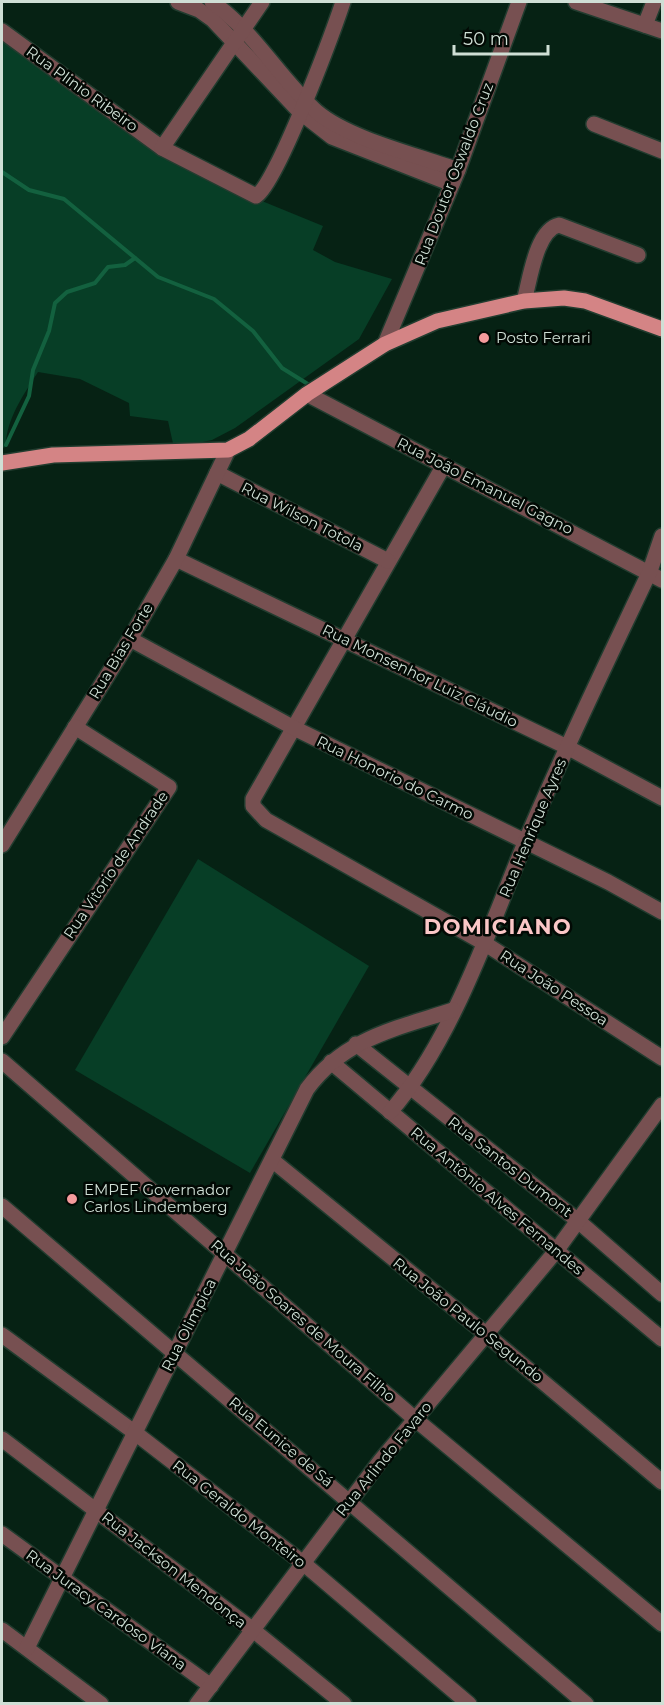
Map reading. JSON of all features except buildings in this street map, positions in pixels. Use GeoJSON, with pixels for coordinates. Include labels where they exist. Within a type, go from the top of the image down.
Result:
{"type":"FeatureCollection","features":[{"type":"Feature","properties":{"kind":"main road"},"geometry":{"type":"LineString","coordinates":[[2,463],[27,457],[228,450],[249,439],[307,394],[385,345],[438,321],[524,301],[546,298],[585,301],[663,329]]}},
{"type":"Feature","properties":{"kind":"street"},"geometry":{"type":"LineString","coordinates":[[178,2],[206,14],[238,35]]}},
{"type":"Feature","properties":{"kind":"street"},"geometry":{"type":"LineString","coordinates":[[212,2],[320,129],[345,144],[452,184]]}},
{"type":"Feature","properties":{"kind":"street"},"geometry":{"type":"LineString","coordinates":[[162,148],[262,2]]}},
{"type":"Feature","properties":{"kind":"street"},"geometry":{"type":"LineString","coordinates":[[302,106],[343,2]]}},
{"type":"Feature","properties":{"kind":"street","name":"Rua Doutor Oswaldo Cruz"},"geometry":{"type":"LineString","coordinates":[[385,345],[458,170],[519,2]]}},
{"type":"Feature","properties":{"kind":"street"},"geometry":{"type":"LineString","coordinates":[[576,2],[663,31]]}},
{"type":"Feature","properties":{"kind":"street"},"geometry":{"type":"LineString","coordinates":[[645,25],[654,2]]}},
{"type":"Feature","properties":{"kind":"street","name":"Rua Plinio Ribeiro"},"geometry":{"type":"LineString","coordinates":[[2,31],[162,148],[256,196],[267,186],[302,106]]}},
{"type":"Feature","properties":{"kind":"street"},"geometry":{"type":"LineString","coordinates":[[302,106],[346,129],[458,170]]}},
{"type":"Feature","properties":{"kind":"street"},"geometry":{"type":"LineString","coordinates":[[594,124],[663,151]]}},
{"type":"Feature","properties":{"kind":"street"},"geometry":{"type":"LineString","coordinates":[[524,301],[542,239],[551,226],[559,225],[638,255]]}},
{"type":"Feature","properties":{"kind":"street","name":"Rua João Emanuel Gagno"},"geometry":{"type":"LineString","coordinates":[[307,394],[656,575]]}},
{"type":"Feature","properties":{"kind":"street","name":"Rua Bias Forte"},"geometry":{"type":"LineString","coordinates":[[2,844],[130,639],[176,558],[228,450]]}},
{"type":"Feature","properties":{"kind":"street"},"geometry":{"type":"LineString","coordinates":[[294,728],[444,465]]}},
{"type":"Feature","properties":{"kind":"street","name":"Rua Wilson Totola"},"geometry":{"type":"LineString","coordinates":[[217,473],[388,561]]}},
{"type":"Feature","properties":{"kind":"street","name":"Rua Henrique Ayres"},"geometry":{"type":"LineString","coordinates":[[390,1112],[411,1089],[453,1010],[567,747],[656,575],[663,536]]}},
{"type":"Feature","properties":{"kind":"street","name":"Rua Monsenhor Luiz Cláudio"},"geometry":{"type":"LineString","coordinates":[[176,558],[567,747],[663,798]]}},
{"type":"Feature","properties":{"kind":"street","name":"Rua Honorio do Carmo"},"geometry":{"type":"LineString","coordinates":[[130,639],[294,728],[608,882],[663,912]]}},
{"type":"Feature","properties":{"kind":"street","name":"Rua Vitorio de Andrade"},"geometry":{"type":"LineString","coordinates":[[2,1037],[169,787],[75,727]]}},
{"type":"Feature","properties":{"kind":"street","name":"Rua João Pessoa"},"geometry":{"type":"LineString","coordinates":[[294,728],[253,800],[257,812],[266,820],[484,943],[663,1058]]}},
{"type":"Feature","properties":{"kind":"street","name":"Rua Olimpica"},"geometry":{"type":"LineString","coordinates":[[27,1648],[307,1089],[331,1062],[356,1044],[453,1010]]}},
{"type":"Feature","properties":{"kind":"street","name":"Rua Santos Dumont"},"geometry":{"type":"LineString","coordinates":[[356,1044],[577,1220],[663,1294]]}},
{"type":"Feature","properties":{"kind":"street","name":"Rua João Soares de Moura Filho"},"geometry":{"type":"LineString","coordinates":[[2,1061],[415,1419],[663,1624]]}},
{"type":"Feature","properties":{"kind":"street","name":"Rua Antônio Alves Fernandes"},"geometry":{"type":"LineString","coordinates":[[331,1062],[663,1339]]}},
{"type":"Feature","properties":{"kind":"street","name":"Rua Arlindo Favaro"},"geometry":{"type":"LineString","coordinates":[[197,1704],[415,1419],[556,1251],[663,1105]]}},
{"type":"Feature","properties":{"kind":"street","name":"Rua João Paulo Segundo"},"geometry":{"type":"LineString","coordinates":[[272,1160],[663,1482]]}},
{"type":"Feature","properties":{"kind":"street","name":"Rua Eunice de Sá"},"geometry":{"type":"LineString","coordinates":[[2,1206],[351,1500],[586,1704]]}},
{"type":"Feature","properties":{"kind":"street","name":"Rua Geraldo Monteiro"},"geometry":{"type":"LineString","coordinates":[[2,1335],[134,1432],[303,1563],[469,1704]]}},
{"type":"Feature","properties":{"kind":"street","name":"Rua Jackson Mendonça"},"geometry":{"type":"LineString","coordinates":[[2,1439],[253,1630],[344,1704]]}},
{"type":"Feature","properties":{"kind":"street","name":"Rua Juracy Cardoso Viana"},"geometry":{"type":"LineString","coordinates":[[2,1534],[211,1686]]}},
{"type":"Feature","properties":{"kind":"street"},"geometry":{"type":"LineString","coordinates":[[2,1630],[101,1704]]}},
{"type":"Feature","properties":{"kind":"green space"},"geometry":{"type":"Polygon","coordinates":[[[2,39],[224,189],[245,194],[323,226],[313,250],[335,262],[392,279],[359,339],[235,428],[212,440],[174,448],[168,421],[130,416],[129,403],[80,379],[38,372],[16,408],[9,427],[6,447],[2,448],[2,39]]]}},
{"type":"Feature","properties":{"kind":"green space"},"geometry":{"type":"Polygon","coordinates":[[[198,859],[369,966],[250,1173],[75,1070],[198,859]]]}},
{"type":"Feature","properties":{"kind":"waterway"},"geometry":{"type":"LineString","coordinates":[[2,172],[29,190],[64,199],[158,277],[214,299],[253,331],[282,368],[311,386]]}},
{"type":"Feature","properties":{"kind":"waterway"},"geometry":{"type":"LineString","coordinates":[[6,445],[29,396],[33,370],[49,331],[55,303],[67,292],[95,283],[108,267],[125,265],[135,258]]}},
{"type":"Feature","properties":{"kind":"place","name":"Posto Ferrari"},"geometry":{"type":"Point","coordinates":[484,338]}},
{"type":"Feature","properties":{"kind":"place","name":"EMPEF Governador Carlos Lindemberg"},"geometry":{"type":"Point","coordinates":[72,1199]}},
{"type":"Feature","properties":{"kind":"district","name":"DOMICIANO"},"geometry":{"type":"Point","coordinates":[498,927]}}]}
